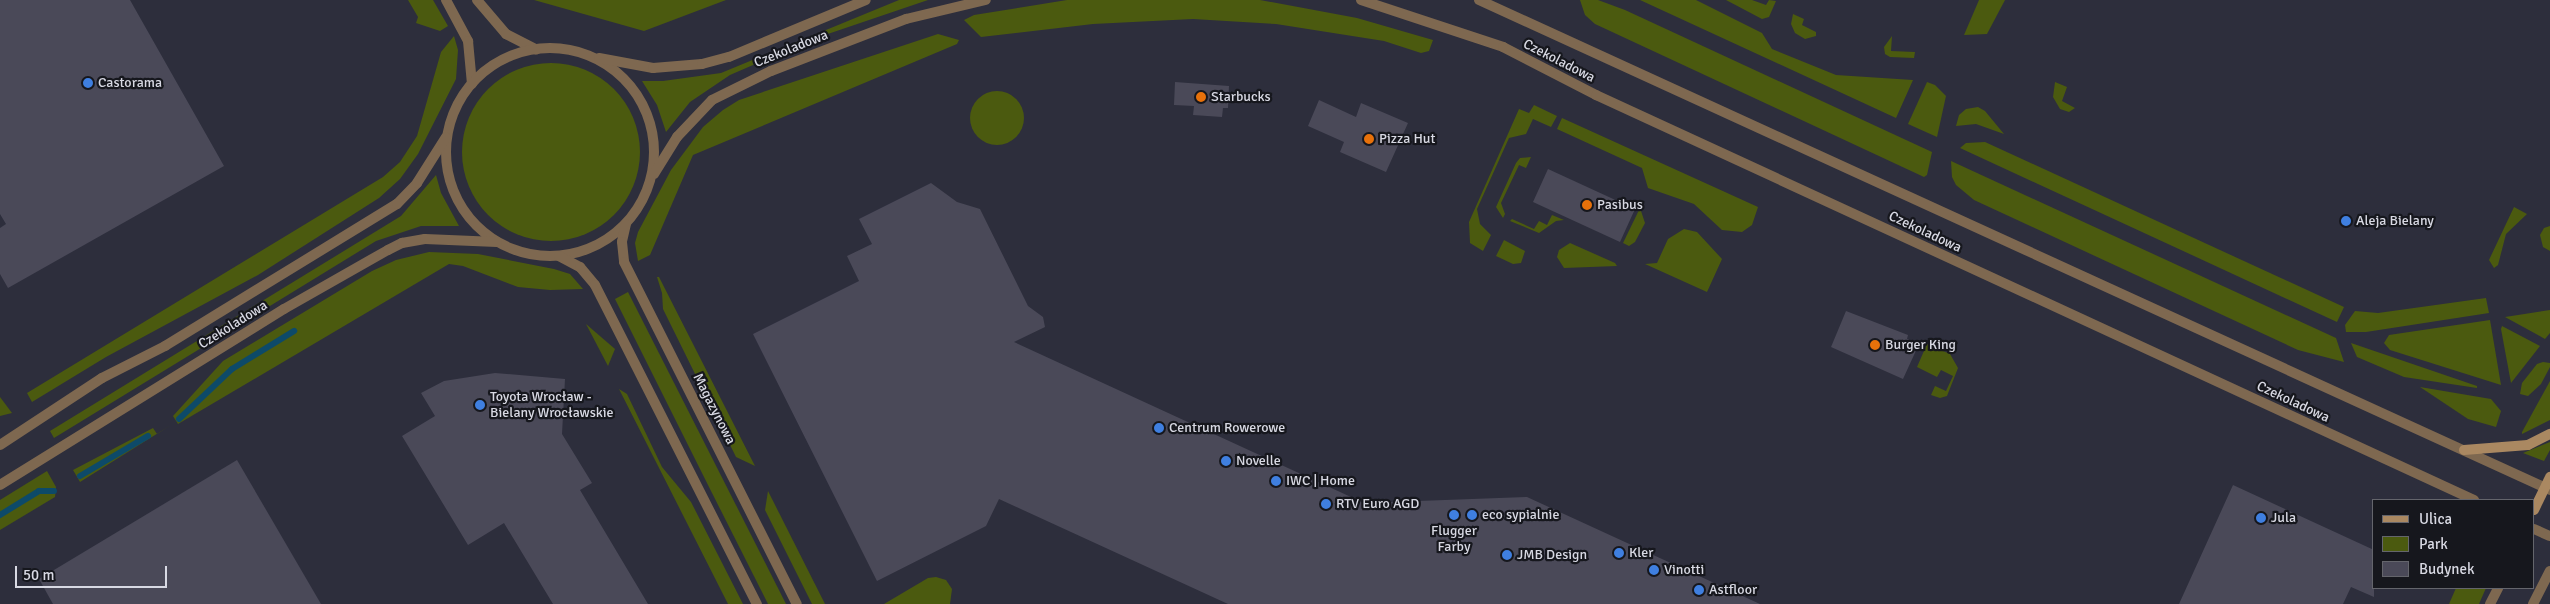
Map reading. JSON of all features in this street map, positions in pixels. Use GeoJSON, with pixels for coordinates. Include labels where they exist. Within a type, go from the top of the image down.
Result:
{"type":"FeatureCollection","features":[{"type":"Feature","properties":{"kind":"street"},"geometry":{"type":"LineString","coordinates":[[446,0],[468,41],[472,84]]}},
{"type":"Feature","properties":{"kind":"street"},"geometry":{"type":"LineString","coordinates":[[477,0],[506,34],[537,49]]}},
{"type":"Feature","properties":{"kind":"street","name":"Czekoladowa"},"geometry":{"type":"LineString","coordinates":[[537,49],[570,50],[653,68],[702,64],[729,57],[866,0]]}},
{"type":"Feature","properties":{"kind":"street","name":"Czekoladowa"},"geometry":{"type":"LineString","coordinates":[[626,223],[677,137],[712,100],[771,71],[906,19],[986,0]]}},
{"type":"Feature","properties":{"kind":"street","name":"Czekoladowa"},"geometry":{"type":"LineString","coordinates":[[1360,0],[1503,47],[1596,95],[2472,499]]}},
{"type":"Feature","properties":{"kind":"street","name":"Czekoladowa"},"geometry":{"type":"LineString","coordinates":[[1479,0],[2547,489]]}},
{"type":"Feature","properties":{"kind":"street"},"geometry":{"type":"LineString","coordinates":[[537,49],[508,58],[472,84],[461,99],[448,134],[449,176],[456,196],[471,219],[498,242],[527,254],[558,256],[595,246],[626,223]]}},
{"type":"Feature","properties":{"kind":"street"},"geometry":{"type":"LineString","coordinates":[[586,55],[626,82],[644,108],[654,139],[648,187]]}},
{"type":"Feature","properties":{"kind":"street","name":"Czekoladowa"},"geometry":{"type":"LineString","coordinates":[[0,445],[102,378],[166,346],[397,204],[417,183],[448,134]]}},
{"type":"Feature","properties":{"kind":"street","name":"Magazynowa"},"geometry":{"type":"LineString","coordinates":[[626,223],[622,242],[624,262],[797,604]]}},
{"type":"Feature","properties":{"kind":"street","name":"Czekoladowa"},"geometry":{"type":"LineString","coordinates":[[0,485],[276,314],[402,243],[425,239],[498,242]]}},
{"type":"Feature","properties":{"kind":"street"},"geometry":{"type":"LineString","coordinates":[[558,256],[580,267],[595,284],[757,604]]}},
{"type":"Feature","properties":{"kind":"street"},"geometry":{"type":"LineString","coordinates":[[2464,450],[2528,444],[2550,434]]}},
{"type":"Feature","properties":{"kind":"street"},"geometry":{"type":"LineString","coordinates":[[2535,508],[2547,489],[2550,477]]}},
{"type":"Feature","properties":{"kind":"street"},"geometry":{"type":"LineString","coordinates":[[2535,529],[2550,536]]}},
{"type":"Feature","properties":{"kind":"street"},"geometry":{"type":"LineString","coordinates":[[2533,604],[2550,571]]}},
{"type":"Feature","properties":{"kind":"street"},"geometry":{"type":"LineString","coordinates":[[2490,604],[2498,589]]}},
{"type":"Feature","properties":{"kind":"green space"},"geometry":{"type":"Polygon","coordinates":[[[408,0],[433,0],[448,26],[440,31],[416,23],[418,17],[408,0]]]}},
{"type":"Feature","properties":{"kind":"green space"},"geometry":{"type":"Polygon","coordinates":[[[534,0],[726,0],[644,31],[534,0]]]}},
{"type":"Feature","properties":{"kind":"green space"},"geometry":{"type":"Polygon","coordinates":[[[899,0],[928,0],[816,38],[730,75],[690,102],[666,132],[657,105],[642,81],[663,81],[721,73],[899,0]]]}},
{"type":"Feature","properties":{"kind":"green space"},"geometry":{"type":"Polygon","coordinates":[[[1067,0],[1260,0],[1357,18],[1433,40],[1429,51],[1421,53],[1384,41],[1276,24],[1193,19],[1093,24],[981,37],[964,20],[974,15],[1067,0]]]}},
{"type":"Feature","properties":{"kind":"green space"},"geometry":{"type":"Polygon","coordinates":[[[1580,0],[1598,0],[1625,10],[1932,152],[1927,175],[1924,177],[1595,24],[1585,15],[1580,0]]]}},
{"type":"Feature","properties":{"kind":"green space"},"geometry":{"type":"Polygon","coordinates":[[[1640,0],[1696,0],[1762,33],[1772,49],[1836,75],[1913,80],[1896,118],[1640,0]]]}},
{"type":"Feature","properties":{"kind":"green space"},"geometry":{"type":"Polygon","coordinates":[[[1726,0],[1752,0],[1766,5],[1769,0],[1776,1],[1769,17],[1762,19],[1726,0]]]}},
{"type":"Feature","properties":{"kind":"green space"},"geometry":{"type":"Polygon","coordinates":[[[1979,0],[2005,0],[1987,34],[1964,35],[1979,0]]]}},
{"type":"Feature","properties":{"kind":"green space"},"geometry":{"type":"Polygon","coordinates":[[[1793,14],[1804,19],[1802,25],[1816,32],[1816,36],[1805,39],[1795,33],[1791,24],[1793,14]]]}},
{"type":"Feature","properties":{"kind":"green space"},"geometry":{"type":"Polygon","coordinates":[[[938,34],[959,40],[957,44],[693,155],[650,255],[638,261],[635,243],[638,232],[671,170],[703,127],[723,110],[739,100],[938,34]]]}},
{"type":"Feature","properties":{"kind":"green space"},"geometry":{"type":"Polygon","coordinates":[[[454,36],[458,50],[456,79],[418,154],[400,179],[379,198],[258,275],[106,357],[32,402],[27,393],[383,177],[400,162],[417,136],[441,52],[454,36]]]}},
{"type":"Feature","properties":{"kind":"green space"},"geometry":{"type":"Polygon","coordinates":[[[1892,36],[1891,51],[1915,52],[1914,58],[1890,57],[1885,54],[1884,47],[1892,36]]]}},
{"type":"Feature","properties":{"kind":"green space"},"geometry":{"type":"Polygon","coordinates":[[[551,63],[585,70],[600,78],[614,89],[625,103],[633,118],[640,152],[633,186],[625,201],[614,215],[600,226],[585,234],[551,241],[517,234],[502,226],[488,215],[477,201],[469,186],[462,152],[469,118],[477,103],[488,89],[502,78],[517,70],[551,63]]]}},
{"type":"Feature","properties":{"kind":"green space"},"geometry":{"type":"Polygon","coordinates":[[[1927,82],[1935,85],[1946,96],[1937,137],[1908,124],[1927,82]]]}},
{"type":"Feature","properties":{"kind":"green space"},"geometry":{"type":"Polygon","coordinates":[[[2055,82],[2067,87],[2062,101],[2075,108],[2069,112],[2060,109],[2053,97],[2055,82]]]}},
{"type":"Feature","properties":{"kind":"green space"},"geometry":{"type":"Polygon","coordinates":[[[992,91],[1002,91],[1016,99],[1022,108],[1024,118],[1022,128],[1016,137],[1002,145],[992,145],[982,140],[975,133],[970,123],[970,113],[975,103],[982,96],[992,91]]]}},
{"type":"Feature","properties":{"kind":"green space"},"geometry":{"type":"Polygon","coordinates":[[[1534,105],[1557,116],[1551,127],[1533,119],[1526,134],[1509,138],[1477,209],[1480,224],[1491,235],[1483,251],[1470,243],[1469,222],[1519,109],[1529,113],[1534,105]]]}},
{"type":"Feature","properties":{"kind":"green space"},"geometry":{"type":"Polygon","coordinates":[[[1978,107],[1985,111],[2004,134],[1976,124],[1956,126],[1959,115],[1966,109],[1978,107]]]}},
{"type":"Feature","properties":{"kind":"green space"},"geometry":{"type":"Polygon","coordinates":[[[1562,118],[1758,207],[1752,225],[1742,232],[1722,230],[1694,204],[1648,188],[1642,168],[1557,129],[1562,118]]]}},
{"type":"Feature","properties":{"kind":"green space"},"geometry":{"type":"Polygon","coordinates":[[[1985,142],[2344,307],[2337,322],[1960,148],[1966,143],[1985,142]]]}},
{"type":"Feature","properties":{"kind":"green space"},"geometry":{"type":"Polygon","coordinates":[[[1531,157],[1526,168],[1519,165],[1501,203],[1505,214],[1503,218],[1496,207],[1516,163],[1520,158],[1531,157]]]}},
{"type":"Feature","properties":{"kind":"green space"},"geometry":{"type":"Polygon","coordinates":[[[1951,161],[2336,338],[2344,362],[2298,350],[1974,200],[1956,185],[1952,177],[1951,161]]]}},
{"type":"Feature","properties":{"kind":"green space"},"geometry":{"type":"Polygon","coordinates":[[[436,175],[441,193],[459,226],[421,226],[376,241],[54,438],[50,431],[401,216],[436,175]]]}},
{"type":"Feature","properties":{"kind":"green space"},"geometry":{"type":"Polygon","coordinates":[[[2514,207],[2527,214],[2506,234],[2498,265],[2494,268],[2489,260],[2514,207]]]}},
{"type":"Feature","properties":{"kind":"green space"},"geometry":{"type":"Polygon","coordinates":[[[1640,208],[1645,223],[1635,242],[1629,246],[1623,243],[1640,208]]]}},
{"type":"Feature","properties":{"kind":"green space"},"geometry":{"type":"Polygon","coordinates":[[[1552,215],[1564,220],[1556,221],[1539,233],[1510,221],[1512,219],[1534,229],[1539,221],[1547,225],[1552,215]]]}},
{"type":"Feature","properties":{"kind":"green space"},"geometry":{"type":"Polygon","coordinates":[[[2550,226],[2550,251],[2543,247],[2540,235],[2544,228],[2550,226]]]}},
{"type":"Feature","properties":{"kind":"green space"},"geometry":{"type":"Polygon","coordinates":[[[1684,229],[1697,232],[1722,259],[1707,292],[1645,264],[1657,263],[1668,239],[1684,229]]]}},
{"type":"Feature","properties":{"kind":"green space"},"geometry":{"type":"Polygon","coordinates":[[[1504,240],[1525,251],[1521,263],[1513,264],[1496,256],[1504,240]]]}},
{"type":"Feature","properties":{"kind":"green space"},"geometry":{"type":"Polygon","coordinates":[[[1570,243],[1615,263],[1617,266],[1564,268],[1557,257],[1559,250],[1570,243]]]}},
{"type":"Feature","properties":{"kind":"green space"},"geometry":{"type":"Polygon","coordinates":[[[429,252],[478,254],[554,269],[570,274],[583,289],[550,290],[518,287],[463,266],[449,264],[178,424],[173,416],[223,361],[372,271],[396,260],[429,252]]]}},
{"type":"Feature","properties":{"kind":"green space"},"geometry":{"type":"Polygon","coordinates":[[[657,277],[659,277],[755,466],[736,457],[663,309],[662,293],[657,277]]]}},
{"type":"Feature","properties":{"kind":"green space"},"geometry":{"type":"Polygon","coordinates":[[[628,292],[786,604],[768,604],[615,299],[628,292]]]}},
{"type":"Feature","properties":{"kind":"green space"},"geometry":{"type":"Polygon","coordinates":[[[2486,298],[2489,313],[2366,332],[2346,332],[2345,325],[2355,311],[2378,313],[2486,298]]]}},
{"type":"Feature","properties":{"kind":"green space"},"geometry":{"type":"Polygon","coordinates":[[[2550,310],[2550,333],[2545,339],[2505,317],[2550,310]]]}},
{"type":"Feature","properties":{"kind":"green space"},"geometry":{"type":"Polygon","coordinates":[[[2490,320],[2501,385],[2390,350],[2384,343],[2389,335],[2490,320]]]}},
{"type":"Feature","properties":{"kind":"green space"},"geometry":{"type":"Polygon","coordinates":[[[586,324],[615,349],[608,366],[586,324]]]}},
{"type":"Feature","properties":{"kind":"green space"},"geometry":{"type":"Polygon","coordinates":[[[2502,326],[2540,346],[2511,383],[2501,329],[2502,326]]]}},
{"type":"Feature","properties":{"kind":"green space"},"geometry":{"type":"Polygon","coordinates":[[[2351,343],[2477,386],[2477,388],[2404,377],[2357,357],[2351,343]]]}},
{"type":"Feature","properties":{"kind":"green space"},"geometry":{"type":"Polygon","coordinates":[[[1927,344],[1950,354],[1958,368],[1947,396],[1940,398],[1931,395],[1935,386],[1946,391],[1953,376],[1941,370],[1937,377],[1917,367],[1927,344]]]}},
{"type":"Feature","properties":{"kind":"green space"},"geometry":{"type":"Polygon","coordinates":[[[2543,362],[2550,363],[2550,367],[2541,384],[2528,396],[2520,394],[2522,383],[2537,364],[2543,362]]]}},
{"type":"Feature","properties":{"kind":"green space"},"geometry":{"type":"Polygon","coordinates":[[[2550,381],[2550,420],[2522,434],[2522,432],[2550,381]]]}},
{"type":"Feature","properties":{"kind":"green space"},"geometry":{"type":"Polygon","coordinates":[[[2420,387],[2491,399],[2501,411],[2496,427],[2468,419],[2420,387]]]}},
{"type":"Feature","properties":{"kind":"green space"},"geometry":{"type":"Polygon","coordinates":[[[619,389],[627,394],[662,467],[691,502],[743,604],[728,604],[619,389]]]}},
{"type":"Feature","properties":{"kind":"green space"},"geometry":{"type":"Polygon","coordinates":[[[0,397],[12,413],[0,416],[0,397]]]}},
{"type":"Feature","properties":{"kind":"green space"},"geometry":{"type":"Polygon","coordinates":[[[153,428],[157,434],[80,482],[73,470],[153,428]]]}},
{"type":"Feature","properties":{"kind":"green space"},"geometry":{"type":"Polygon","coordinates":[[[2550,442],[2550,450],[2544,461],[2523,453],[2550,442]]]}},
{"type":"Feature","properties":{"kind":"green space"},"geometry":{"type":"Polygon","coordinates":[[[47,471],[56,487],[55,497],[0,530],[0,500],[47,471]]]}},
{"type":"Feature","properties":{"kind":"green space"},"geometry":{"type":"Polygon","coordinates":[[[768,491],[825,604],[812,604],[765,510],[768,491]]]}},
{"type":"Feature","properties":{"kind":"green space"},"geometry":{"type":"Polygon","coordinates":[[[936,577],[946,580],[952,589],[950,604],[884,604],[928,578],[936,577]]]}},
{"type":"Feature","properties":{"kind":"green space"},"geometry":{"type":"Polygon","coordinates":[[[2456,589],[2486,589],[2479,604],[2449,604],[2456,589]]]}},
{"type":"Feature","properties":{"kind":"building","name":"Castorama"},"geometry":{"type":"Polygon","coordinates":[[[0,0],[130,0],[224,166],[8,288],[0,274],[0,228],[6,224],[0,214],[0,0]]]}},
{"type":"Feature","properties":{"kind":"building"},"geometry":{"type":"Polygon","coordinates":[[[1175,82],[1229,86],[1228,108],[1223,108],[1222,117],[1193,115],[1194,106],[1174,105],[1175,82]]]}},
{"type":"Feature","properties":{"kind":"building","name":"Pizza Hut"},"geometry":{"type":"Polygon","coordinates":[[[1319,100],[1356,117],[1361,103],[1408,123],[1386,172],[1340,152],[1344,142],[1308,126],[1319,100]]]}},
{"type":"Feature","properties":{"kind":"building","name":"Pasibus"},"geometry":{"type":"Polygon","coordinates":[[[1548,169],[1635,209],[1620,242],[1533,202],[1548,169]]]}},
{"type":"Feature","properties":{"kind":"building"},"geometry":{"type":"Polygon","coordinates":[[[931,183],[957,202],[980,209],[1028,306],[1043,317],[1045,327],[1014,342],[1364,503],[1527,497],[1760,604],[1228,604],[999,499],[986,526],[877,581],[753,334],[859,281],[847,256],[872,244],[859,219],[931,183]]]}},
{"type":"Feature","properties":{"kind":"building","name":"Burger King"},"geometry":{"type":"Polygon","coordinates":[[[1846,311],[1908,335],[1907,339],[1919,344],[1903,379],[1831,347],[1846,311]]]}},
{"type":"Feature","properties":{"kind":"building"},"geometry":{"type":"Polygon","coordinates":[[[495,373],[565,379],[562,434],[592,483],[580,490],[648,604],[553,604],[504,523],[468,545],[402,436],[435,416],[421,393],[444,381],[495,373]]]}},
{"type":"Feature","properties":{"kind":"building"},"geometry":{"type":"Polygon","coordinates":[[[237,460],[321,604],[53,604],[39,579],[237,460]]]}},
{"type":"Feature","properties":{"kind":"building","name":"Jula"},"geometry":{"type":"Polygon","coordinates":[[[2233,485],[2372,549],[2372,589],[2374,589],[2374,597],[2351,587],[2343,604],[2179,604],[2233,485]]]}},
{"type":"Feature","properties":{"kind":"waterway"},"geometry":{"type":"LineString","coordinates":[[179,419],[232,369],[294,331]]}},
{"type":"Feature","properties":{"kind":"waterway"},"geometry":{"type":"LineString","coordinates":[[80,476],[148,436]]}},
{"type":"Feature","properties":{"kind":"waterway"},"geometry":{"type":"LineString","coordinates":[[0,515],[39,491],[54,491]]}},
{"type":"Feature","properties":{"kind":"place","name":"Castorama"},"geometry":{"type":"Point","coordinates":[88,83]}},
{"type":"Feature","properties":{"kind":"place","name":"Starbucks"},"geometry":{"type":"Point","coordinates":[1201,97]}},
{"type":"Feature","properties":{"kind":"place","name":"Pizza Hut"},"geometry":{"type":"Point","coordinates":[1369,139]}},
{"type":"Feature","properties":{"kind":"place","name":"Pasibus"},"geometry":{"type":"Point","coordinates":[1587,205]}},
{"type":"Feature","properties":{"kind":"place","name":"Aleja Bielany"},"geometry":{"type":"Point","coordinates":[2346,221]}},
{"type":"Feature","properties":{"kind":"place","name":"Burger King"},"geometry":{"type":"Point","coordinates":[1875,345]}},
{"type":"Feature","properties":{"kind":"place","name":"Toyota Wrocław - Bielany Wrocławskie"},"geometry":{"type":"Point","coordinates":[480,405]}},
{"type":"Feature","properties":{"kind":"place","name":"Centrum Rowerowe"},"geometry":{"type":"Point","coordinates":[1159,428]}},
{"type":"Feature","properties":{"kind":"place","name":"Novelle"},"geometry":{"type":"Point","coordinates":[1226,461]}},
{"type":"Feature","properties":{"kind":"place","name":"IWC | Home"},"geometry":{"type":"Point","coordinates":[1276,481]}},
{"type":"Feature","properties":{"kind":"place","name":"RTV Euro AGD"},"geometry":{"type":"Point","coordinates":[1326,504]}},
{"type":"Feature","properties":{"kind":"place","name":"Flugger Farby"},"geometry":{"type":"Point","coordinates":[1454,515]}},
{"type":"Feature","properties":{"kind":"place","name":"eco sypialnie"},"geometry":{"type":"Point","coordinates":[1472,515]}},
{"type":"Feature","properties":{"kind":"place","name":"Jula"},"geometry":{"type":"Point","coordinates":[2261,518]}},
{"type":"Feature","properties":{"kind":"place","name":"Kler"},"geometry":{"type":"Point","coordinates":[1619,553]}},
{"type":"Feature","properties":{"kind":"place","name":"JMB Design"},"geometry":{"type":"Point","coordinates":[1507,555]}},
{"type":"Feature","properties":{"kind":"place","name":"Vinotti"},"geometry":{"type":"Point","coordinates":[1654,570]}},
{"type":"Feature","properties":{"kind":"place","name":"Astfloor"},"geometry":{"type":"Point","coordinates":[1699,590]}}]}
